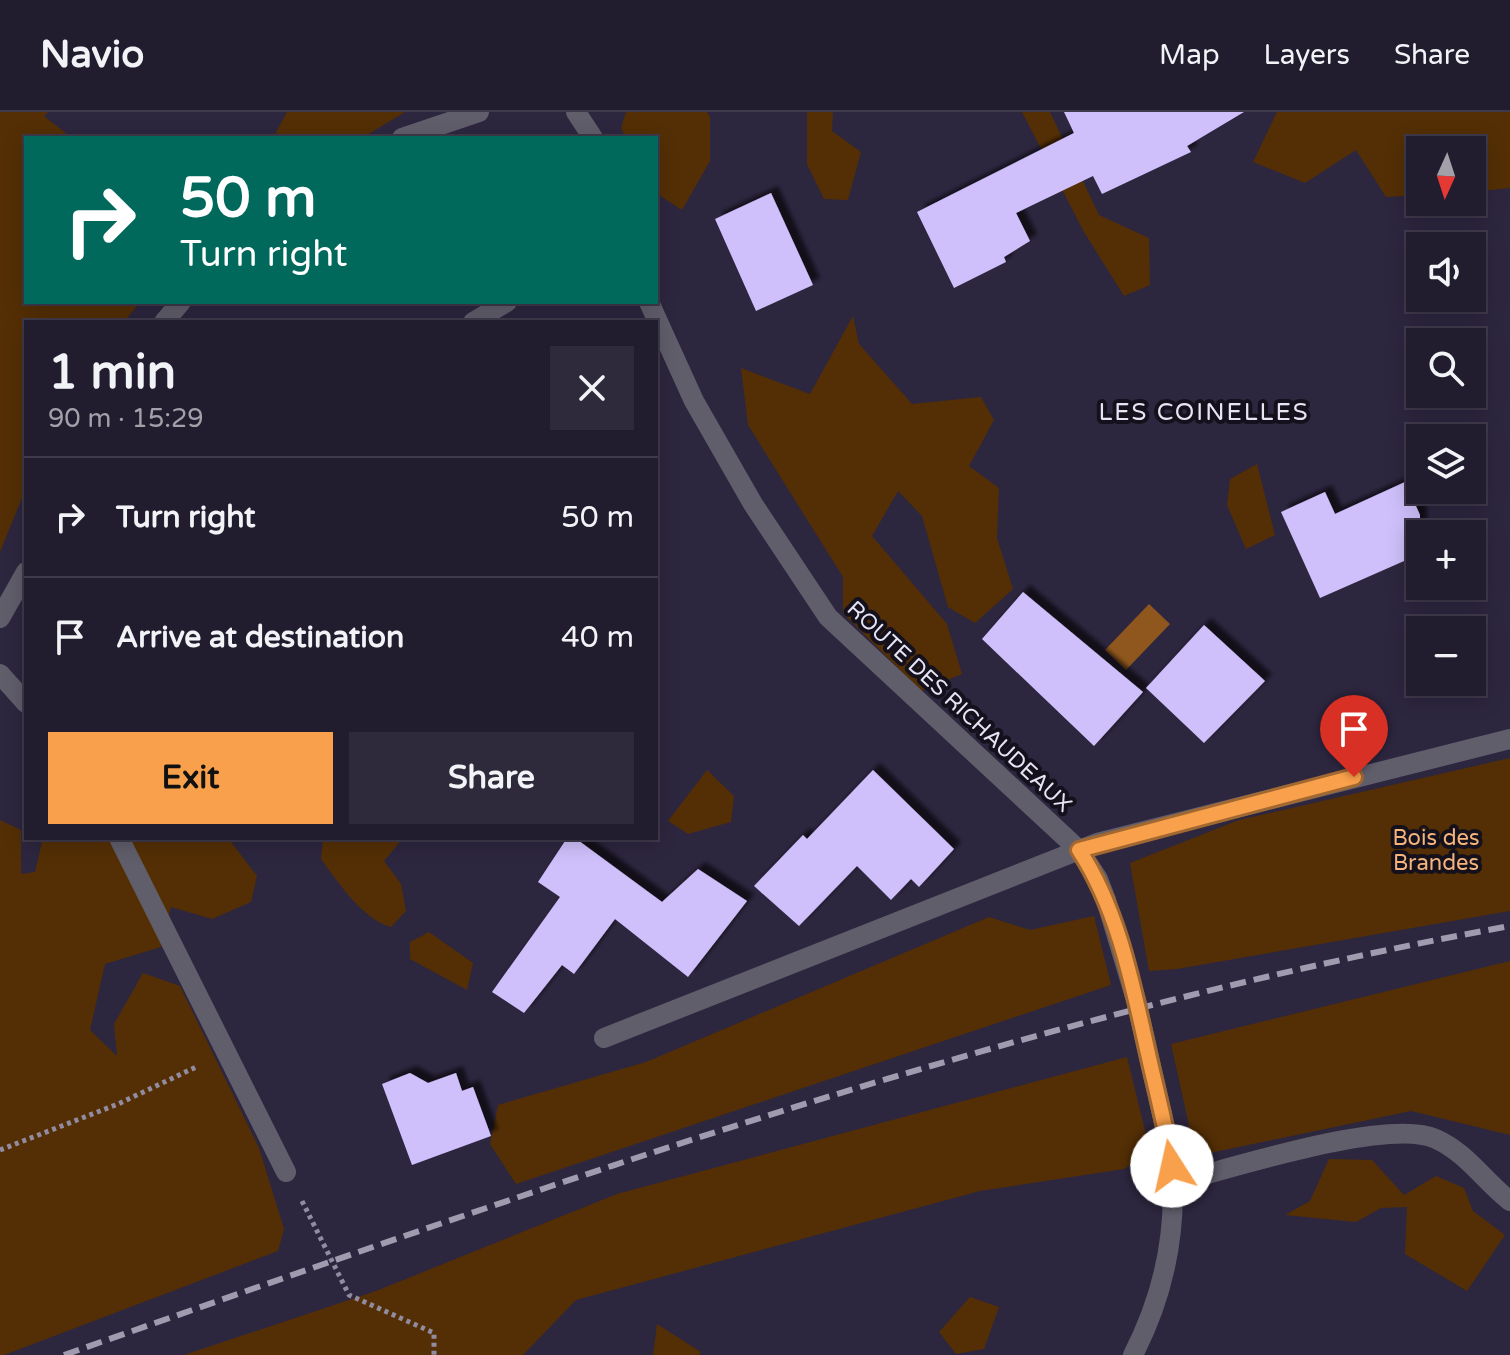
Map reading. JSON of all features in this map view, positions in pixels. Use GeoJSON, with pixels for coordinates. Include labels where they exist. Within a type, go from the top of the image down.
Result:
{"type":"FeatureCollection","features":[{"type":"Feature","properties":{"kind":"street"},"geometry":{"type":"LineString","coordinates":[[408,136],[479,112]]}},
{"type":"Feature","properties":{"kind":"street"},"geometry":{"type":"LineString","coordinates":[[576,112],[592,136]]}},
{"type":"Feature","properties":{"kind":"street"},"geometry":{"type":"LineString","coordinates":[[166,320],[179,304]]}},
{"type":"Feature","properties":{"kind":"street"},"geometry":{"type":"LineString","coordinates":[[476,320],[504,304]]}},
{"type":"Feature","properties":{"kind":"street","name":"ROUTE DES RICHAUDEAUX"},"geometry":{"type":"LineString","coordinates":[[658,329],[694,401],[753,504],[828,617],[1079,850],[1098,879],[1136,1000],[1170,1149],[1174,1183],[1165,1272],[1154,1311],[1133,1355]]}},
{"type":"Feature","properties":{"kind":"street"},"geometry":{"type":"LineString","coordinates":[[0,618],[24,576]]}},
{"type":"Feature","properties":{"kind":"street"},"geometry":{"type":"LineString","coordinates":[[0,674],[24,701]]}},
{"type":"Feature","properties":{"kind":"street"},"geometry":{"type":"LineString","coordinates":[[604,1038],[1056,862],[1079,850],[1510,739]]}},
{"type":"Feature","properties":{"kind":"street"},"geometry":{"type":"LineString","coordinates":[[120,840],[286,1172]]}},
{"type":"Feature","properties":{"kind":"street"},"geometry":{"type":"LineString","coordinates":[[1174,1183],[1364,1137],[1402,1132],[1433,1137],[1459,1151],[1510,1201]]}},
{"type":"Feature","properties":{"kind":"path"},"geometry":{"type":"LineString","coordinates":[[0,1150],[118,1104],[226,1052]]}},
{"type":"Feature","properties":{"kind":"path"},"geometry":{"type":"LineString","coordinates":[[286,1172],[349,1295],[434,1333],[434,1355]]}},
{"type":"Feature","properties":{"kind":"green space"},"geometry":{"type":"Polygon","coordinates":[[[0,112],[48,112],[44,116],[69,136],[24,136],[24,304],[138,304],[126,320],[24,320],[24,493],[0,552],[0,112]]]}},
{"type":"Feature","properties":{"kind":"green space"},"geometry":{"type":"Polygon","coordinates":[[[287,112],[405,112],[365,136],[274,136],[287,112]]]}},
{"type":"Feature","properties":{"kind":"green space"},"geometry":{"type":"Polygon","coordinates":[[[626,112],[707,112],[710,117],[710,161],[682,210],[658,194],[658,136],[625,136],[621,128],[626,112]]]}},
{"type":"Feature","properties":{"kind":"green space"},"geometry":{"type":"Polygon","coordinates":[[[807,112],[833,112],[832,131],[861,152],[848,200],[824,199],[807,164],[807,112]]]}},
{"type":"Feature","properties":{"kind":"green space"},"geometry":{"type":"Polygon","coordinates":[[[1022,112],[1050,112],[1099,215],[1149,238],[1150,285],[1124,296],[1084,232],[1022,112]]]}},
{"type":"Feature","properties":{"kind":"green space"},"geometry":{"type":"Polygon","coordinates":[[[1277,112],[1510,112],[1510,188],[1486,191],[1486,136],[1406,136],[1406,196],[1386,197],[1356,150],[1305,183],[1253,162],[1277,112]]]}},
{"type":"Feature","properties":{"kind":"green space"},"geometry":{"type":"Polygon","coordinates":[[[853,316],[859,344],[912,404],[981,397],[994,420],[969,466],[999,488],[997,538],[1013,589],[975,623],[948,607],[922,516],[898,491],[872,536],[947,624],[962,674],[921,691],[843,613],[843,577],[748,425],[741,368],[810,394],[853,316]]]}},
{"type":"Feature","properties":{"kind":"green space"},"geometry":{"type":"Polygon","coordinates":[[[1257,464],[1275,535],[1246,549],[1227,505],[1230,479],[1257,464]]]}},
{"type":"Feature","properties":{"kind":"green space","name":"Bois des Brandes"},"geometry":{"type":"Polygon","coordinates":[[[1510,758],[1510,911],[1177,969],[1149,971],[1130,863],[1239,820],[1510,758]]]}},
{"type":"Feature","properties":{"kind":"green space"},"geometry":{"type":"Polygon","coordinates":[[[707,770],[734,796],[731,822],[688,834],[668,821],[707,770]]]}},
{"type":"Feature","properties":{"kind":"green space"},"geometry":{"type":"Polygon","coordinates":[[[0,820],[21,830],[21,874],[35,872],[43,840],[230,840],[257,876],[251,902],[212,919],[171,907],[161,947],[105,964],[90,1030],[117,1056],[114,1024],[143,973],[180,986],[259,1148],[284,1229],[278,1251],[0,1355],[0,820]]]}},
{"type":"Feature","properties":{"kind":"green space"},"geometry":{"type":"Polygon","coordinates":[[[323,840],[401,840],[384,861],[401,884],[406,911],[391,927],[380,923],[352,899],[321,859],[323,840]]]}},
{"type":"Feature","properties":{"kind":"green space"},"geometry":{"type":"Polygon","coordinates":[[[1094,916],[1111,985],[516,1184],[490,1144],[498,1105],[646,1062],[989,917],[1030,930],[1094,916]]]}},
{"type":"Feature","properties":{"kind":"green space"},"geometry":{"type":"Polygon","coordinates":[[[429,932],[473,963],[467,990],[410,959],[410,942],[429,932]]]}},
{"type":"Feature","properties":{"kind":"green space"},"geometry":{"type":"Polygon","coordinates":[[[1510,961],[1510,1135],[1411,1111],[1205,1154],[1193,1143],[1171,1044],[1510,961]]]}},
{"type":"Feature","properties":{"kind":"green space"},"geometry":{"type":"Polygon","coordinates":[[[1127,1057],[1150,1151],[1124,1169],[980,1191],[576,1300],[523,1355],[184,1355],[376,1291],[617,1194],[1127,1057]]]}},
{"type":"Feature","properties":{"kind":"green space"},"geometry":{"type":"Polygon","coordinates":[[[1329,1159],[1372,1160],[1404,1195],[1436,1176],[1464,1188],[1473,1211],[1505,1235],[1467,1291],[1405,1254],[1407,1207],[1381,1208],[1356,1222],[1285,1215],[1310,1201],[1329,1159]]]}},
{"type":"Feature","properties":{"kind":"green space"},"geometry":{"type":"Polygon","coordinates":[[[970,1297],[999,1307],[984,1349],[956,1354],[939,1332],[970,1297]]]}},
{"type":"Feature","properties":{"kind":"green space"},"geometry":{"type":"Polygon","coordinates":[[[657,1324],[701,1352],[699,1355],[653,1355],[657,1324]]]}},
{"type":"Feature","properties":{"kind":"shaded area"},"geometry":{"type":"Polygon","coordinates":[[[1149,604],[1170,624],[1126,670],[1105,650],[1149,604]]]}},
{"type":"Feature","properties":{"kind":"building"},"geometry":{"type":"Polygon","coordinates":[[[1064,112],[1244,112],[1187,146],[1191,152],[1102,194],[1093,176],[1016,213],[1030,241],[1004,257],[1006,262],[954,288],[917,212],[1074,133],[1064,112]]]}},
{"type":"Feature","properties":{"kind":"building"},"geometry":{"type":"Polygon","coordinates":[[[771,193],[813,285],[756,311],[715,219],[771,193]]]}},
{"type":"Feature","properties":{"kind":"building"},"geometry":{"type":"Polygon","coordinates":[[[1405,482],[1406,504],[1415,504],[1420,520],[1406,520],[1406,560],[1320,598],[1281,512],[1325,492],[1335,514],[1405,482]]]}},
{"type":"Feature","properties":{"kind":"building"},"geometry":{"type":"Polygon","coordinates":[[[1023,592],[1143,692],[1094,746],[982,639],[1023,592]]]}},
{"type":"Feature","properties":{"kind":"building"},"geometry":{"type":"Polygon","coordinates":[[[1204,625],[1265,681],[1204,743],[1146,688],[1204,625]]]}},
{"type":"Feature","properties":{"kind":"building"},"geometry":{"type":"Polygon","coordinates":[[[873,770],[954,849],[919,887],[911,879],[891,900],[857,866],[799,926],[754,886],[803,835],[807,839],[873,770]]]}},
{"type":"Feature","properties":{"kind":"building"},"geometry":{"type":"Polygon","coordinates":[[[566,840],[578,840],[662,902],[698,869],[747,901],[688,977],[615,919],[574,974],[562,965],[524,1013],[492,992],[560,897],[538,882],[566,840]]]}},
{"type":"Feature","properties":{"kind":"building"},"geometry":{"type":"Polygon","coordinates":[[[410,1073],[428,1083],[456,1073],[462,1091],[473,1087],[491,1136],[412,1165],[382,1084],[410,1073]]]}},
{"type":"Feature","properties":{"kind":"railway"},"geometry":{"type":"LineString","coordinates":[[64,1355],[599,1170],[960,1058],[1142,1008],[1325,963],[1510,926]]}},
{"type":"Feature","properties":{"kind":"district","name":"LES COINELLES"},"geometry":{"type":"Point","coordinates":[1204,412]}},
{"type":"Feature","properties":{"kind":"route"},"geometry":{"type":"LineString","coordinates":[[1172,1166],[1136,1000],[1106,900],[1098,879],[1079,850],[1354,777]]}}]}
